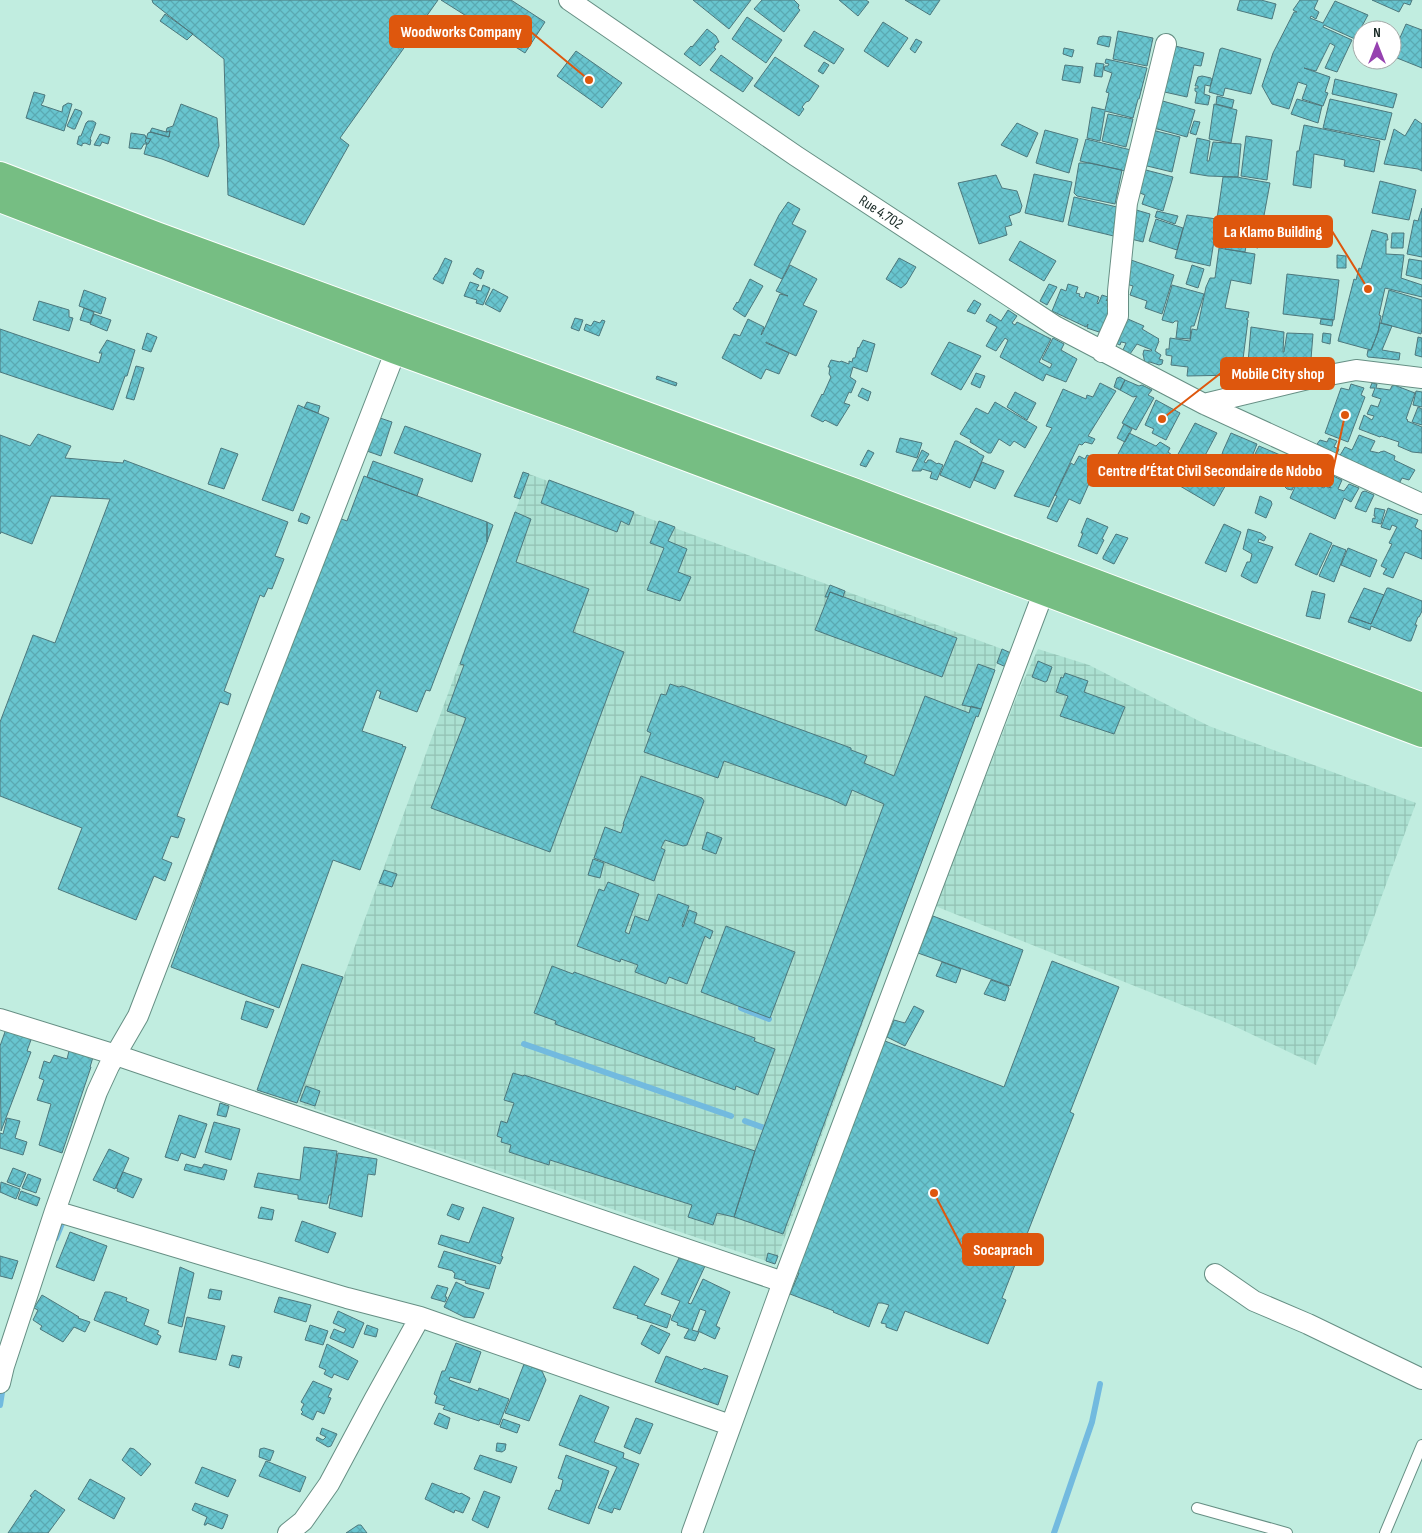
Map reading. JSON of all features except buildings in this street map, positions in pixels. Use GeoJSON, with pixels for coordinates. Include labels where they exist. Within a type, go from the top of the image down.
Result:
{"type":"FeatureCollection","features":[{"type":"Feature","properties":{"kind":"highway"},"geometry":{"type":"LineString","coordinates":[[0,176],[156,236],[1044,591],[1414,717]]}},
{"type":"Feature","properties":{"kind":"highway"},"geometry":{"type":"LineString","coordinates":[[0,198],[396,350],[581,405],[853,492],[1414,717]]}},
{"type":"Feature","properties":{"kind":"street","name":"Rue 4.702"},"geometry":{"type":"LineString","coordinates":[[569,0],[836,182],[1055,326],[1204,404],[1422,504]]}},
{"type":"Feature","properties":{"kind":"street"},"geometry":{"type":"LineString","coordinates":[[1102,352],[1118,316],[1118,291],[1127,203],[1166,44]]}},
{"type":"Feature","properties":{"kind":"street"},"geometry":{"type":"LineString","coordinates":[[1,1371],[97,1092],[109,1066],[138,1016],[396,350]]}},
{"type":"Feature","properties":{"kind":"street"},"geometry":{"type":"LineString","coordinates":[[1204,404],[1308,379],[1356,370],[1422,378]]}},
{"type":"Feature","properties":{"kind":"street"},"geometry":{"type":"LineString","coordinates":[[692,1533],[783,1282],[1044,591]]}},
{"type":"Feature","properties":{"kind":"street"},"geometry":{"type":"LineString","coordinates":[[0,1019],[116,1054],[783,1282]]}},
{"type":"Feature","properties":{"kind":"street"},"geometry":{"type":"LineString","coordinates":[[55,1210],[348,1298],[420,1317],[730,1425]]}},
{"type":"Feature","properties":{"kind":"street"},"geometry":{"type":"LineString","coordinates":[[1215,1274],[1254,1301],[1308,1324],[1422,1379]]}},
{"type":"Feature","properties":{"kind":"street"},"geometry":{"type":"LineString","coordinates":[[288,1533],[303,1521],[330,1484],[420,1317]]}},
{"type":"Feature","properties":{"kind":"lane"},"geometry":{"type":"LineString","coordinates":[[1385,1533],[1422,1445]]}},
{"type":"Feature","properties":{"kind":"lane"},"geometry":{"type":"LineString","coordinates":[[1197,1508],[1287,1533]]}},
{"type":"Feature","properties":{"kind":"shaded area"},"geometry":{"type":"Polygon","coordinates":[[[529,474],[1002,649],[978,717],[975,716],[775,1264],[297,1103],[529,474]]]}},
{"type":"Feature","properties":{"kind":"shaded area"},"geometry":{"type":"Polygon","coordinates":[[[1038,649],[1089,665],[1209,726],[1416,803],[1359,958],[1316,1065],[1232,1025],[935,906],[1021,686],[1038,649]]]}},
{"type":"Feature","properties":{"kind":"waterway"},"geometry":{"type":"LineString","coordinates":[[741,1008],[769,1019]]}},
{"type":"Feature","properties":{"kind":"waterway"},"geometry":{"type":"LineString","coordinates":[[524,1044],[731,1116]]}},
{"type":"Feature","properties":{"kind":"waterway"},"geometry":{"type":"LineString","coordinates":[[745,1121],[770,1130]]}},
{"type":"Feature","properties":{"kind":"waterway"},"geometry":{"type":"LineString","coordinates":[[56,1238],[64,1217]]}},
{"type":"Feature","properties":{"kind":"waterway"},"geometry":{"type":"LineString","coordinates":[[1054,1533],[1092,1422],[1100,1384]]}},
{"type":"Feature","properties":{"kind":"waterway"},"geometry":{"type":"LineString","coordinates":[[0,1405],[3,1386]]}},
{"type":"Feature","properties":{"kind":"place","name":"Woodworks Company"},"geometry":{"type":"Point","coordinates":[589,80]}},
{"type":"Feature","properties":{"kind":"place","name":"La Klamo Building"},"geometry":{"type":"Point","coordinates":[1368,289]}},
{"type":"Feature","properties":{"kind":"place","name":"Centre d’État Civil Secondaire de Ndobo"},"geometry":{"type":"Point","coordinates":[1345,415]}},
{"type":"Feature","properties":{"kind":"place","name":"Mobile City shop"},"geometry":{"type":"Point","coordinates":[1162,419]}},
{"type":"Feature","properties":{"kind":"place","name":"Socaprach"},"geometry":{"type":"Point","coordinates":[934,1193]}}]}
